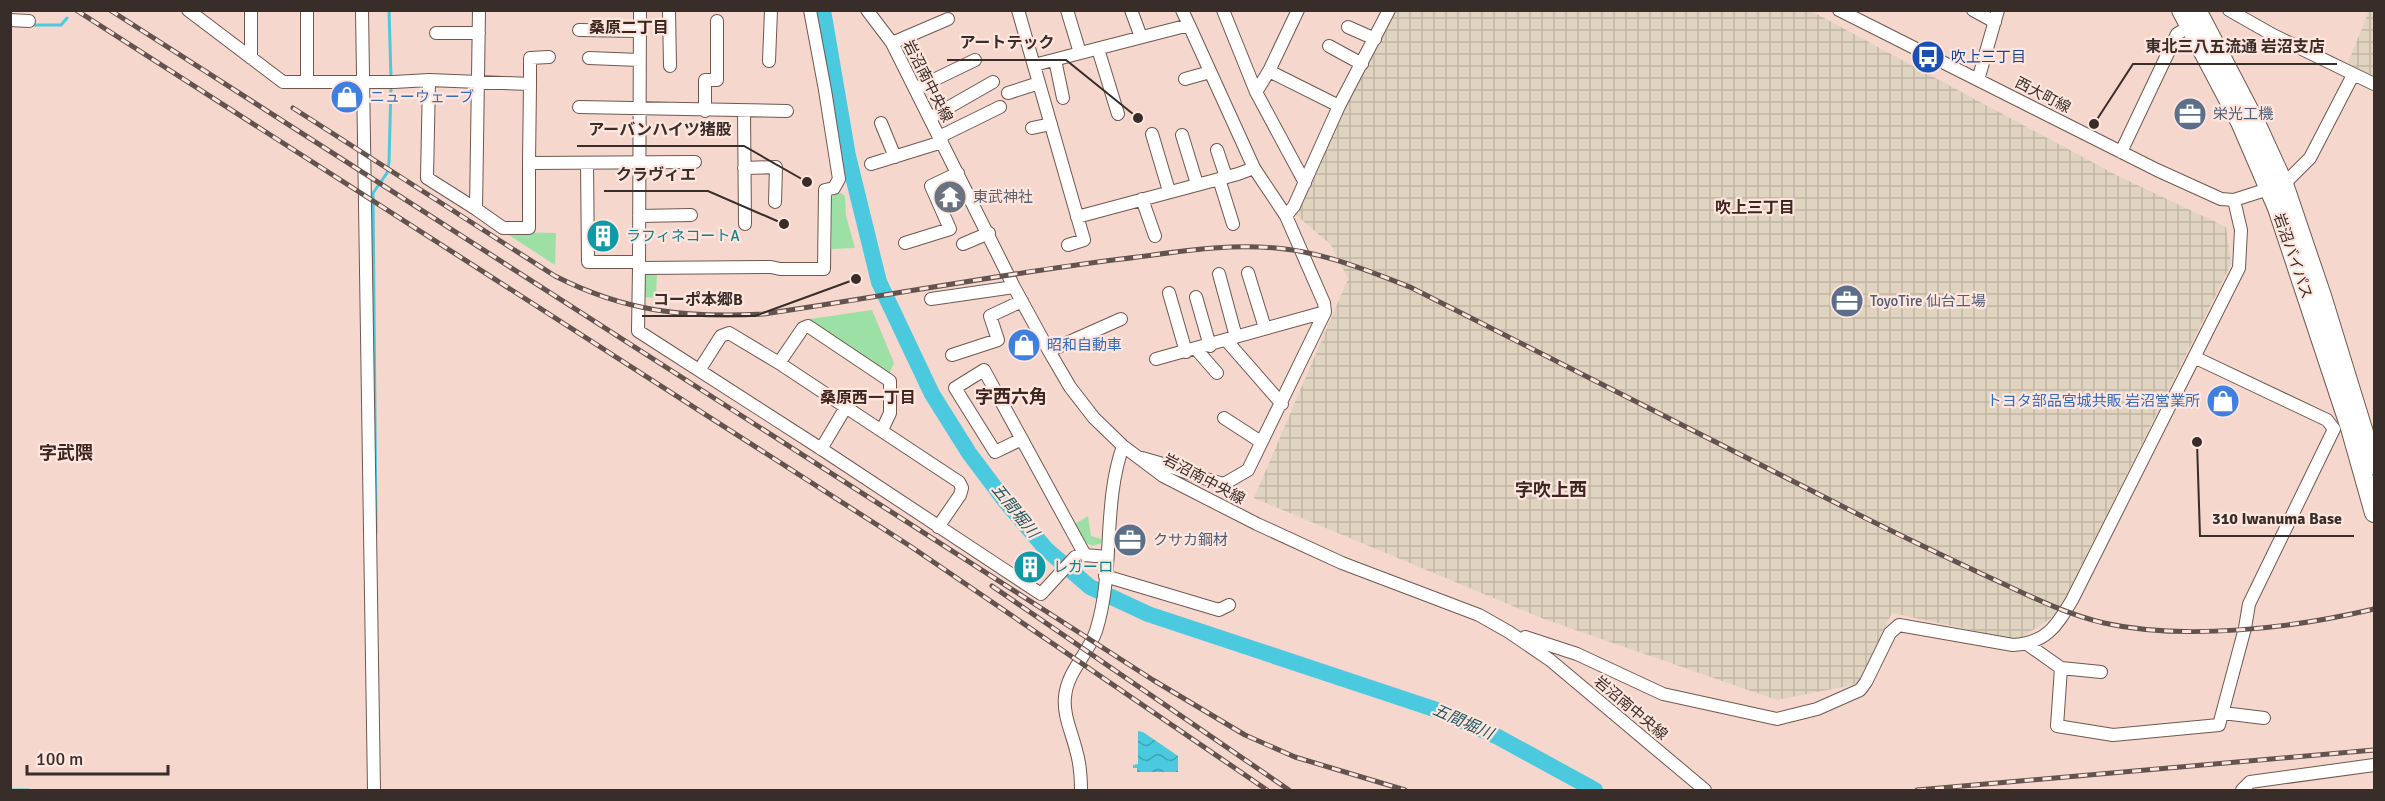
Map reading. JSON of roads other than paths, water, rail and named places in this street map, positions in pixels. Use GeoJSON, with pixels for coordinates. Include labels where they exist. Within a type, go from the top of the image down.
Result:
{"type":"FeatureCollection","features":[{"type":"Feature","properties":{"kind":"highway","name":"岩沼バイパス"},"geometry":{"type":"LineString","coordinates":[[2189,16],[2240,122],[2277,187],[2333,329],[2374,465]]}},
{"type":"Feature","properties":{"kind":"highway","name":"岩沼バイパス"},"geometry":{"type":"LineString","coordinates":[[2277,187],[2374,513]]}},
{"type":"Feature","properties":{"kind":"street"},"geometry":{"type":"LineString","coordinates":[[188,10],[199,14],[283,82],[363,83],[429,80],[530,84]]}},
{"type":"Feature","properties":{"kind":"street"},"geometry":{"type":"LineString","coordinates":[[251,10],[251,58]]}},
{"type":"Feature","properties":{"kind":"street"},"geometry":{"type":"LineString","coordinates":[[307,10],[307,82]]}},
{"type":"Feature","properties":{"kind":"street"},"geometry":{"type":"LineString","coordinates":[[362,10],[374,790]]}},
{"type":"Feature","properties":{"kind":"street"},"geometry":{"type":"LineString","coordinates":[[476,209],[478,10]]}},
{"type":"Feature","properties":{"kind":"street"},"geometry":{"type":"LineString","coordinates":[[640,10],[638,331],[700,369],[1041,594],[1080,556],[1107,557]]}},
{"type":"Feature","properties":{"kind":"street"},"geometry":{"type":"LineString","coordinates":[[669,10],[670,66]]}},
{"type":"Feature","properties":{"kind":"street"},"geometry":{"type":"LineString","coordinates":[[769,61],[771,10]]}},
{"type":"Feature","properties":{"kind":"street"},"geometry":{"type":"LineString","coordinates":[[587,163],[588,262],[824,269],[825,190],[834,188],[838,179],[810,10]]}},
{"type":"Feature","properties":{"kind":"street","name":"岩沼南中央線"},"geometry":{"type":"LineString","coordinates":[[867,10],[892,44],[989,233],[1014,287],[1070,387],[1094,418],[1123,446],[1163,476],[1257,524],[1342,563],[1479,615],[1509,632],[1550,660],[1705,790]]}},
{"type":"Feature","properties":{"kind":"street"},"geometry":{"type":"LineString","coordinates":[[1018,10],[1084,240],[1068,245]]}},
{"type":"Feature","properties":{"kind":"street"},"geometry":{"type":"LineString","coordinates":[[1067,10],[1080,53]]}},
{"type":"Feature","properties":{"kind":"street"},"geometry":{"type":"LineString","coordinates":[[1131,10],[1141,37]]}},
{"type":"Feature","properties":{"kind":"street"},"geometry":{"type":"LineString","coordinates":[[1136,457],[1224,484],[1248,470],[1325,312],[1324,303],[1286,216],[1254,168],[1182,10]]}},
{"type":"Feature","properties":{"kind":"street"},"geometry":{"type":"LineString","coordinates":[[1223,10],[1256,92],[1305,183]]}},
{"type":"Feature","properties":{"kind":"street"},"geometry":{"type":"LineString","coordinates":[[1256,92],[1269,71],[1298,10]]}},
{"type":"Feature","properties":{"kind":"street"},"geometry":{"type":"LineString","coordinates":[[1286,216],[1294,206],[1339,106],[1389,10]]}},
{"type":"Feature","properties":{"kind":"street","name":"西大町線"},"geometry":{"type":"LineString","coordinates":[[1839,10],[2205,193],[2234,201]]}},
{"type":"Feature","properties":{"kind":"street"},"geometry":{"type":"LineString","coordinates":[[1973,10],[1997,16],[1978,80]]}},
{"type":"Feature","properties":{"kind":"street"},"geometry":{"type":"LineString","coordinates":[[2229,10],[2374,84]]}},
{"type":"Feature","properties":{"kind":"street"},"geometry":{"type":"LineString","coordinates":[[2121,152],[2177,34],[2189,16]]}},
{"type":"Feature","properties":{"kind":"street"},"geometry":{"type":"LineString","coordinates":[[892,44],[948,19]]}},
{"type":"Feature","properties":{"kind":"street"},"geometry":{"type":"LineString","coordinates":[[10,20],[29,21]]}},
{"type":"Feature","properties":{"kind":"street"},"geometry":{"type":"LineString","coordinates":[[705,111],[705,80],[717,80],[717,21]]}},
{"type":"Feature","properties":{"kind":"street"},"geometry":{"type":"LineString","coordinates":[[1034,65],[1189,25]]}},
{"type":"Feature","properties":{"kind":"street"},"geometry":{"type":"LineString","coordinates":[[1348,27],[1375,39]]}},
{"type":"Feature","properties":{"kind":"street"},"geometry":{"type":"LineString","coordinates":[[579,30],[639,31]]}},
{"type":"Feature","properties":{"kind":"street"},"geometry":{"type":"LineString","coordinates":[[436,33],[479,33]]}},
{"type":"Feature","properties":{"kind":"street"},"geometry":{"type":"LineString","coordinates":[[1329,46],[1362,64]]}},
{"type":"Feature","properties":{"kind":"street"},"geometry":{"type":"LineString","coordinates":[[1098,48],[1118,114]]}},
{"type":"Feature","properties":{"kind":"street"},"geometry":{"type":"LineString","coordinates":[[429,80],[427,178],[503,228],[529,228],[530,58],[549,57]]}},
{"type":"Feature","properties":{"kind":"street"},"geometry":{"type":"LineString","coordinates":[[590,58],[639,60]]}},
{"type":"Feature","properties":{"kind":"street"},"geometry":{"type":"LineString","coordinates":[[915,89],[975,60]]}},
{"type":"Feature","properties":{"kind":"street"},"geometry":{"type":"LineString","coordinates":[[1055,60],[1063,98]]}},
{"type":"Feature","properties":{"kind":"street"},"geometry":{"type":"LineString","coordinates":[[1269,71],[1339,106]]}},
{"type":"Feature","properties":{"kind":"street"},"geometry":{"type":"LineString","coordinates":[[1185,79],[1210,72]]}},
{"type":"Feature","properties":{"kind":"street"},"geometry":{"type":"LineString","coordinates":[[1509,632],[1577,654],[1663,694],[1777,719],[1817,709],[1860,690],[1890,633],[1899,625],[2013,645],[2027,644],[2041,639],[2054,628],[2072,600],[2239,268],[2241,230],[2234,201],[2277,187],[2310,158],[2353,75]]}},
{"type":"Feature","properties":{"kind":"street"},"geometry":{"type":"LineString","coordinates":[[930,118],[993,82]]}},
{"type":"Feature","properties":{"kind":"street"},"geometry":{"type":"LineString","coordinates":[[1008,93],[1039,83]]}},
{"type":"Feature","properties":{"kind":"street"},"geometry":{"type":"LineString","coordinates":[[579,107],[639,110],[787,111]]}},
{"type":"Feature","properties":{"kind":"street"},"geometry":{"type":"LineString","coordinates":[[871,164],[941,139],[1000,107]]}},
{"type":"Feature","properties":{"kind":"street"},"geometry":{"type":"LineString","coordinates":[[744,111],[745,224]]}},
{"type":"Feature","properties":{"kind":"street"},"geometry":{"type":"LineString","coordinates":[[881,123],[895,157]]}},
{"type":"Feature","properties":{"kind":"street"},"geometry":{"type":"LineString","coordinates":[[1032,128],[1051,124]]}},
{"type":"Feature","properties":{"kind":"street"},"geometry":{"type":"LineString","coordinates":[[1152,134],[1169,191]]}},
{"type":"Feature","properties":{"kind":"street"},"geometry":{"type":"LineString","coordinates":[[1182,135],[1197,184]]}},
{"type":"Feature","properties":{"kind":"street"},"geometry":{"type":"LineString","coordinates":[[1217,150],[1233,224]]}},
{"type":"Feature","properties":{"kind":"street"},"geometry":{"type":"LineString","coordinates":[[529,163],[695,162]]}},
{"type":"Feature","properties":{"kind":"street"},"geometry":{"type":"LineString","coordinates":[[744,168],[776,167],[775,202]]}},
{"type":"Feature","properties":{"kind":"street"},"geometry":{"type":"LineString","coordinates":[[1077,217],[1254,168]]}},
{"type":"Feature","properties":{"kind":"street"},"geometry":{"type":"LineString","coordinates":[[905,243],[950,229],[931,186],[958,173]]}},
{"type":"Feature","properties":{"kind":"street"},"geometry":{"type":"LineString","coordinates":[[1142,199],[1155,236]]}},
{"type":"Feature","properties":{"kind":"street"},"geometry":{"type":"LineString","coordinates":[[639,216],[691,215]]}},
{"type":"Feature","properties":{"kind":"street"},"geometry":{"type":"LineString","coordinates":[[963,244],[989,233]]}},
{"type":"Feature","properties":{"kind":"street"},"geometry":{"type":"LineString","coordinates":[[1248,273],[1265,328]]}},
{"type":"Feature","properties":{"kind":"street"},"geometry":{"type":"LineString","coordinates":[[1219,274],[1231,338],[1281,404]]}},
{"type":"Feature","properties":{"kind":"street"},"geometry":{"type":"LineString","coordinates":[[931,299],[1014,287]]}},
{"type":"Feature","properties":{"kind":"street"},"geometry":{"type":"LineString","coordinates":[[1169,293],[1191,350],[1217,373]]}},
{"type":"Feature","properties":{"kind":"street"},"geometry":{"type":"LineString","coordinates":[[1196,297],[1210,346]]}},
{"type":"Feature","properties":{"kind":"street"},"geometry":{"type":"LineString","coordinates":[[952,356],[998,340],[990,316],[1022,301]]}},
{"type":"Feature","properties":{"kind":"street"},"geometry":{"type":"LineString","coordinates":[[1156,359],[1210,346],[1325,312]]}},
{"type":"Feature","properties":{"kind":"street"},"geometry":{"type":"LineString","coordinates":[[1049,351],[1121,319]]}},
{"type":"Feature","properties":{"kind":"street"},"geometry":{"type":"LineString","coordinates":[[779,363],[802,328],[808,326],[890,381],[890,413],[882,430]]}},
{"type":"Feature","properties":{"kind":"street"},"geometry":{"type":"LineString","coordinates":[[700,369],[726,333],[779,363],[882,430],[959,482],[962,488],[960,495],[938,527]]}},
{"type":"Feature","properties":{"kind":"street"},"geometry":{"type":"LineString","coordinates":[[2061,668],[2057,726],[2113,735],[2219,725],[2245,628],[2249,604],[2334,429],[2326,420],[2194,357]]}},
{"type":"Feature","properties":{"kind":"street"},"geometry":{"type":"LineString","coordinates":[[1022,439],[995,452],[955,388],[984,370],[1022,439],[1080,556]]}},
{"type":"Feature","properties":{"kind":"street"},"geometry":{"type":"LineString","coordinates":[[821,448],[846,407]]}},
{"type":"Feature","properties":{"kind":"street"},"geometry":{"type":"LineString","coordinates":[[1224,418],[1261,442]]}},
{"type":"Feature","properties":{"kind":"street"},"geometry":{"type":"LineString","coordinates":[[1081,790],[1080,768],[1065,713],[1065,696],[1075,667],[1095,634],[1102,610],[1115,469],[1123,446]]}},
{"type":"Feature","properties":{"kind":"street"},"geometry":{"type":"LineString","coordinates":[[1105,579],[1219,610],[1229,605]]}},
{"type":"Feature","properties":{"kind":"street"},"geometry":{"type":"LineString","coordinates":[[2027,644],[2061,668],[2102,672]]}},
{"type":"Feature","properties":{"kind":"street"},"geometry":{"type":"LineString","coordinates":[[2223,713],[2264,718]]}},
{"type":"Feature","properties":{"kind":"street"},"geometry":{"type":"LineString","coordinates":[[2242,790],[2250,782],[2374,765]]}},
{"type":"Feature","properties":{"kind":"water"},"geometry":{"type":"Polygon","coordinates":[[[1138,731],[1143,732],[1178,756],[1178,772],[1137,772],[1137,768],[1133,768],[1133,765],[1138,764],[1138,731]]]}},
{"type":"Feature","properties":{"kind":"waterway"},"geometry":{"type":"LineString","coordinates":[[389,10],[391,78]]}},
{"type":"Feature","properties":{"kind":"waterway","name":"五間堀川"},"geometry":{"type":"LineString","coordinates":[[823,10],[848,156],[879,282],[932,394],[969,453],[1005,501],[1046,549],[1090,587],[1148,614],[1440,711],[1498,737],[1595,790]]}},
{"type":"Feature","properties":{"kind":"waterway"},"geometry":{"type":"LineString","coordinates":[[34,25],[61,25],[67,18]]}},
{"type":"Feature","properties":{"kind":"waterway"},"geometry":{"type":"LineString","coordinates":[[376,532],[373,193],[387,173],[389,163],[391,85]]}},
{"type":"Feature","properties":{"kind":"waterway"},"geometry":{"type":"LineString","coordinates":[[10,790],[29,790]]}},
{"type":"Feature","properties":{"kind":"railway"},"geometry":{"type":"LineString","coordinates":[[76,10],[910,546],[1267,790]]}},
{"type":"Feature","properties":{"kind":"railway"},"geometry":{"type":"LineString","coordinates":[[110,10],[1153,680],[1245,735],[1295,757],[1405,790]]}},
{"type":"Feature","properties":{"kind":"railway"},"geometry":{"type":"LineString","coordinates":[[293,108],[555,276],[606,298],[632,305],[656,310],[708,315],[764,314],[1025,272],[1174,252],[1255,247],[1311,253],[1410,287],[1890,530],[2072,614],[2104,623],[2136,628],[2204,631],[2275,627],[2374,609]]}},
{"type":"Feature","properties":{"kind":"railway"},"geometry":{"type":"LineString","coordinates":[[992,586],[1289,790]]}},
{"type":"Feature","properties":{"kind":"railway"},"geometry":{"type":"LineString","coordinates":[[1917,790],[2374,750]]}},
{"type":"Feature","properties":{"kind":"place","name":"吹上三丁目"},"geometry":{"type":"Point","coordinates":[1928,57]}},
{"type":"Feature","properties":{"kind":"place","name":"ニューウェーブ"},"geometry":{"type":"Point","coordinates":[347,97]}},
{"type":"Feature","properties":{"kind":"place","name":"栄光工機"},"geometry":{"type":"Point","coordinates":[2190,114]}},
{"type":"Feature","properties":{"kind":"place","name":"アートテック"},"geometry":{"type":"Point","coordinates":[1138,118]}},
{"type":"Feature","properties":{"kind":"place","name":"東北三八五流通 岩沼支店"},"geometry":{"type":"Point","coordinates":[2094,124]}},
{"type":"Feature","properties":{"kind":"place","name":"アーバンハイツ猪股"},"geometry":{"type":"Point","coordinates":[807,182]}},
{"type":"Feature","properties":{"kind":"place","name":"東武神社"},"geometry":{"type":"Point","coordinates":[950,197]}},
{"type":"Feature","properties":{"kind":"place","name":"クラヴィエ"},"geometry":{"type":"Point","coordinates":[784,224]}},
{"type":"Feature","properties":{"kind":"place","name":"ラフィネコートA"},"geometry":{"type":"Point","coordinates":[603,236]}},
{"type":"Feature","properties":{"kind":"place","name":"コーポ本郷B"},"geometry":{"type":"Point","coordinates":[856,279]}},
{"type":"Feature","properties":{"kind":"place","name":"ToyoTire 仙台工場"},"geometry":{"type":"Point","coordinates":[1847,301]}},
{"type":"Feature","properties":{"kind":"place","name":"昭和自動車"},"geometry":{"type":"Point","coordinates":[1024,345]}},
{"type":"Feature","properties":{"kind":"place","name":"トヨタ部品宮城共販 岩沼営業所"},"geometry":{"type":"Point","coordinates":[2223,401]}},
{"type":"Feature","properties":{"kind":"place","name":"310 Iwanuma Base"},"geometry":{"type":"Point","coordinates":[2197,442]}},
{"type":"Feature","properties":{"kind":"place","name":"クサカ鋼材"},"geometry":{"type":"Point","coordinates":[1130,540]}},
{"type":"Feature","properties":{"kind":"place","name":"レガーロ"},"geometry":{"type":"Point","coordinates":[1030,567]}},
{"type":"Feature","properties":{"kind":"district","name":"桑原二丁目"},"geometry":{"type":"Point","coordinates":[629,28]}},
{"type":"Feature","properties":{"kind":"district","name":"吹上三丁目"},"geometry":{"type":"Point","coordinates":[1755,208]}},
{"type":"Feature","properties":{"kind":"district","name":"字西六角"},"geometry":{"type":"Point","coordinates":[1011,397]}},
{"type":"Feature","properties":{"kind":"district","name":"桑原西一丁目"},"geometry":{"type":"Point","coordinates":[868,398]}},
{"type":"Feature","properties":{"kind":"district","name":"字武隈"},"geometry":{"type":"Point","coordinates":[66,453]}},
{"type":"Feature","properties":{"kind":"district","name":"字吹上西"},"geometry":{"type":"Point","coordinates":[1551,490]}}]}
